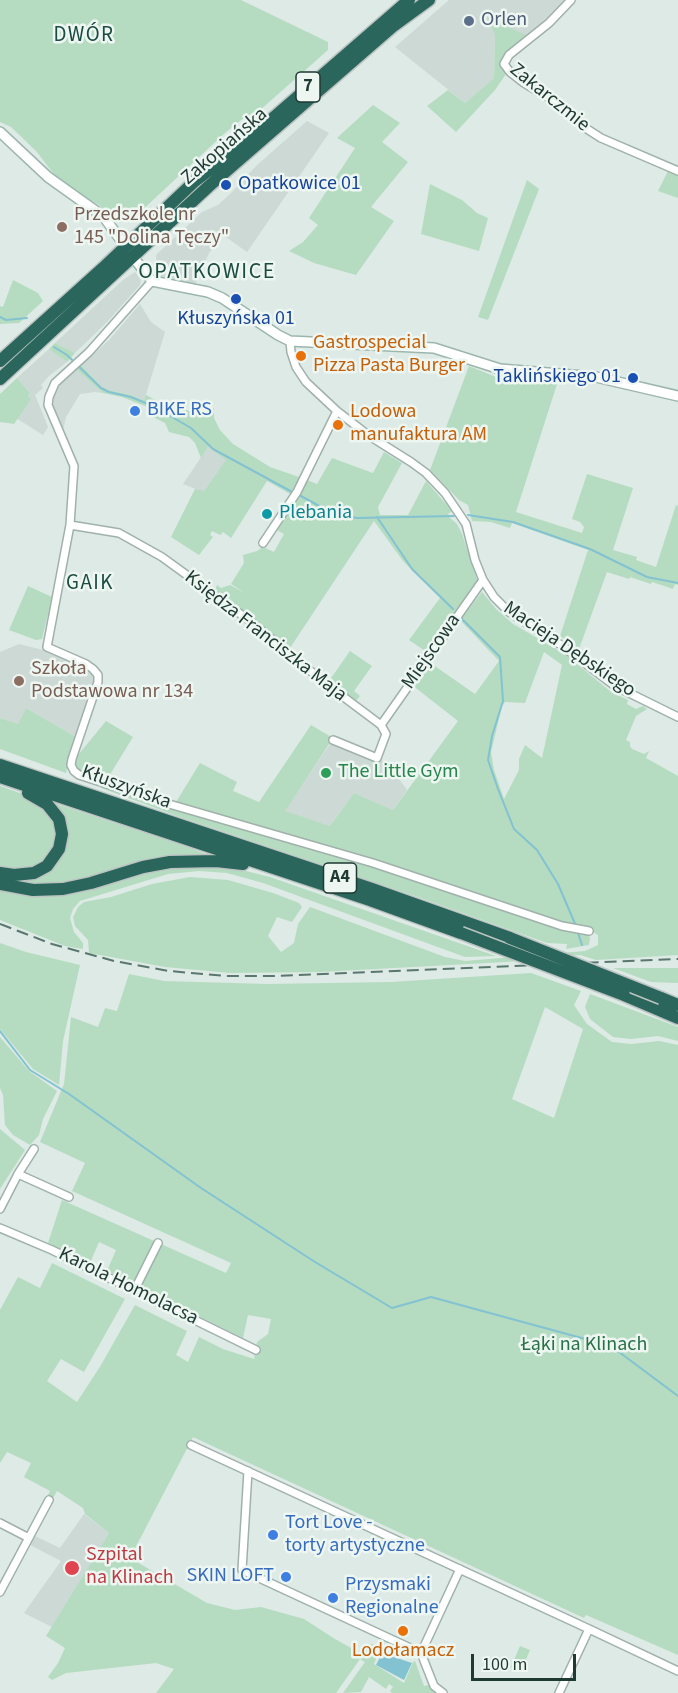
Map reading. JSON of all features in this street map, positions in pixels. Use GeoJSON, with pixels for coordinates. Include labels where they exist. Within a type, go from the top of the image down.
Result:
{"type":"FeatureCollection","features":[{"type":"Feature","properties":{"kind":"highway","name":"Zakopiańska"},"geometry":{"type":"LineString","coordinates":[[0,361],[201,175],[240,146],[409,0]]}},
{"type":"Feature","properties":{"kind":"highway","name":"Zakopiańska"},"geometry":{"type":"LineString","coordinates":[[0,379],[246,154],[392,27],[429,0]]}},
{"type":"Feature","properties":{"kind":"highway","name":"A4"},"geometry":{"type":"LineString","coordinates":[[0,765],[372,888],[510,938],[678,1005]]}},
{"type":"Feature","properties":{"kind":"highway","name":"A4"},"geometry":{"type":"LineString","coordinates":[[0,778],[461,933],[678,1018]]}},
{"type":"Feature","properties":{"kind":"highway"},"geometry":{"type":"LineString","coordinates":[[0,778],[41,799],[52,808],[59,819],[62,834],[56,855],[40,871],[25,875],[0,873]]}},
{"type":"Feature","properties":{"kind":"highway"},"geometry":{"type":"LineString","coordinates":[[0,884],[33,890],[74,887],[149,866],[184,861],[216,861],[279,870]]}},
{"type":"Feature","properties":{"kind":"street","name":"Zakarczmie"},"geometry":{"type":"LineString","coordinates":[[571,0],[549,23],[509,55],[504,64],[524,83],[554,101],[601,138],[678,171]]}},
{"type":"Feature","properties":{"kind":"street"},"geometry":{"type":"LineString","coordinates":[[0,132],[43,173],[104,217],[152,281],[208,292],[222,298],[290,341],[434,348],[500,369],[596,377],[678,396]]}},
{"type":"Feature","properties":{"kind":"street","name":"Kłuszyńska"},"geometry":{"type":"LineString","coordinates":[[152,281],[80,360],[55,383],[48,405],[74,466],[70,525],[47,647],[86,664],[98,675],[98,682],[71,765],[79,775],[191,811],[373,863],[562,926],[589,931]]}},
{"type":"Feature","properties":{"kind":"street","name":"Macieja Dębskiego"},"geometry":{"type":"LineString","coordinates":[[290,341],[297,369],[306,382],[337,411],[368,435],[426,473],[446,493],[466,524],[475,560],[483,580],[494,597],[515,618],[561,645],[615,686],[678,717]]}},
{"type":"Feature","properties":{"kind":"street"},"geometry":{"type":"LineString","coordinates":[[263,543],[297,492],[337,411]]}},
{"type":"Feature","properties":{"kind":"street","name":"Księdza Franciszka Maja"},"geometry":{"type":"LineString","coordinates":[[70,525],[119,533],[162,557],[250,621],[325,683],[381,725]]}},
{"type":"Feature","properties":{"kind":"street","name":"Miejscowa"},"geometry":{"type":"LineString","coordinates":[[381,725],[483,580]]}},
{"type":"Feature","properties":{"kind":"street"},"geometry":{"type":"LineString","coordinates":[[333,740],[377,758],[386,734],[381,725]]}},
{"type":"Feature","properties":{"kind":"street"},"geometry":{"type":"LineString","coordinates":[[0,1209],[34,1149]]}},
{"type":"Feature","properties":{"kind":"street"},"geometry":{"type":"LineString","coordinates":[[18,1174],[69,1197]]}},
{"type":"Feature","properties":{"kind":"street","name":"Karola Homolacsa"},"geometry":{"type":"LineString","coordinates":[[0,1228],[35,1242],[256,1350]]}},
{"type":"Feature","properties":{"kind":"street"},"geometry":{"type":"LineString","coordinates":[[134,1291],[158,1243]]}},
{"type":"Feature","properties":{"kind":"street"},"geometry":{"type":"LineString","coordinates":[[191,1445],[678,1671]]}},
{"type":"Feature","properties":{"kind":"street"},"geometry":{"type":"LineString","coordinates":[[248,1471],[242,1570],[421,1653],[434,1686],[443,1693]]}},
{"type":"Feature","properties":{"kind":"street"},"geometry":{"type":"LineString","coordinates":[[0,1592],[49,1500]]}},
{"type":"Feature","properties":{"kind":"street"},"geometry":{"type":"LineString","coordinates":[[0,1523],[29,1538]]}},
{"type":"Feature","properties":{"kind":"street"},"geometry":{"type":"LineString","coordinates":[[421,1653],[460,1569]]}},
{"type":"Feature","properties":{"kind":"street"},"geometry":{"type":"LineString","coordinates":[[559,1693],[589,1629]]}},
{"type":"Feature","properties":{"kind":"shaded area"},"geometry":{"type":"Polygon","coordinates":[[[449,0],[566,0],[528,36],[495,35],[494,78],[465,103],[395,47],[449,0]]]}},
{"type":"Feature","properties":{"kind":"shaded area"},"geometry":{"type":"Polygon","coordinates":[[[307,121],[329,133],[247,252],[223,235],[209,253],[195,285],[158,277],[156,255],[202,212],[218,205],[256,166],[307,121]]]}},
{"type":"Feature","properties":{"kind":"shaded area"},"geometry":{"type":"Polygon","coordinates":[[[135,272],[141,278],[140,285],[75,353],[55,343],[123,280],[135,272]]]}},
{"type":"Feature","properties":{"kind":"shaded area"},"geometry":{"type":"Polygon","coordinates":[[[140,304],[151,322],[165,332],[144,401],[131,395],[104,389],[81,365],[109,340],[140,304]]]}},
{"type":"Feature","properties":{"kind":"shaded area"},"geometry":{"type":"Polygon","coordinates":[[[49,349],[67,362],[49,376],[41,385],[43,388],[35,395],[48,427],[43,435],[16,418],[31,399],[28,396],[30,393],[17,378],[49,349]]]}},
{"type":"Feature","properties":{"kind":"shaded area"},"geometry":{"type":"Polygon","coordinates":[[[76,369],[103,393],[80,394],[66,417],[63,430],[54,410],[52,397],[58,386],[76,369]]]}},
{"type":"Feature","properties":{"kind":"shaded area"},"geometry":{"type":"Polygon","coordinates":[[[208,447],[227,460],[203,492],[183,484],[208,447]]]}},
{"type":"Feature","properties":{"kind":"shaded area"},"geometry":{"type":"Polygon","coordinates":[[[19,644],[43,650],[93,672],[95,679],[76,737],[26,708],[18,724],[0,718],[0,652],[19,644]]]}},
{"type":"Feature","properties":{"kind":"shaded area"},"geometry":{"type":"Polygon","coordinates":[[[332,741],[355,754],[372,758],[374,762],[377,763],[380,759],[394,772],[407,790],[393,810],[354,793],[330,826],[284,811],[332,741]]]}},
{"type":"Feature","properties":{"kind":"shaded area","name":"Szpital na Klinach"},"geometry":{"type":"Polygon","coordinates":[[[84,1514],[109,1533],[52,1627],[24,1613],[61,1561],[30,1545],[35,1536],[60,1548],[84,1514]]]}},
{"type":"Feature","properties":{"kind":"green space"},"geometry":{"type":"Polygon","coordinates":[[[0,0],[241,0],[328,42],[328,50],[259,111],[241,120],[225,133],[138,214],[120,223],[99,205],[67,187],[56,177],[37,152],[11,127],[0,122],[0,0]]]}},
{"type":"Feature","properties":{"kind":"green space"},"geometry":{"type":"Polygon","coordinates":[[[488,18],[528,36],[507,54],[506,74],[495,90],[456,132],[427,106],[448,90],[465,103],[494,78],[495,35],[488,18]]]}},
{"type":"Feature","properties":{"kind":"green space"},"geometry":{"type":"Polygon","coordinates":[[[373,105],[400,123],[382,142],[408,162],[371,207],[394,221],[356,275],[314,263],[289,251],[303,242],[318,225],[309,218],[355,148],[337,138],[373,105]]]}},
{"type":"Feature","properties":{"kind":"green space"},"geometry":{"type":"Polygon","coordinates":[[[668,171],[678,175],[678,198],[658,191],[668,171]]]}},
{"type":"Feature","properties":{"kind":"green space"},"geometry":{"type":"Polygon","coordinates":[[[527,180],[539,189],[488,320],[478,317],[527,180]]]}},
{"type":"Feature","properties":{"kind":"green space"},"geometry":{"type":"Polygon","coordinates":[[[430,184],[462,200],[477,213],[488,218],[479,251],[421,234],[430,184]]]}},
{"type":"Feature","properties":{"kind":"green space"},"geometry":{"type":"Polygon","coordinates":[[[13,280],[38,293],[43,301],[19,323],[0,324],[0,306],[3,307],[13,280]]]}},
{"type":"Feature","properties":{"kind":"green space"},"geometry":{"type":"Polygon","coordinates":[[[55,343],[75,353],[67,362],[49,349],[55,343]]]}},
{"type":"Feature","properties":{"kind":"green space"},"geometry":{"type":"Polygon","coordinates":[[[81,365],[104,389],[131,395],[144,401],[146,395],[177,412],[181,407],[196,415],[214,408],[214,418],[220,430],[233,444],[270,467],[302,478],[292,495],[267,481],[231,538],[223,532],[220,535],[212,531],[210,535],[213,537],[199,555],[171,537],[195,489],[204,491],[226,460],[208,447],[201,458],[195,443],[189,437],[169,432],[165,423],[153,417],[155,410],[122,397],[103,393],[76,369],[81,365]]]}},
{"type":"Feature","properties":{"kind":"green space"},"geometry":{"type":"Polygon","coordinates":[[[469,366],[496,377],[558,381],[516,512],[582,533],[584,527],[580,522],[572,519],[587,474],[633,488],[613,550],[637,557],[636,560],[656,567],[676,505],[678,506],[678,585],[675,584],[673,589],[607,572],[579,649],[560,636],[588,550],[512,523],[510,528],[491,522],[472,521],[468,505],[459,500],[430,470],[469,366]]]}},
{"type":"Feature","properties":{"kind":"green space"},"geometry":{"type":"Polygon","coordinates":[[[17,378],[30,393],[28,396],[31,399],[14,424],[0,422],[0,394],[17,378]]]}},
{"type":"Feature","properties":{"kind":"green space"},"geometry":{"type":"Polygon","coordinates":[[[384,452],[402,463],[378,507],[380,515],[408,515],[426,481],[452,511],[448,514],[462,534],[478,582],[428,653],[409,640],[440,598],[403,561],[374,521],[290,648],[215,590],[217,585],[221,588],[230,585],[245,593],[231,584],[244,563],[243,555],[263,547],[274,552],[284,534],[275,529],[307,480],[317,484],[332,458],[373,473],[384,452]]]}},
{"type":"Feature","properties":{"kind":"green space"},"geometry":{"type":"Polygon","coordinates":[[[28,586],[52,597],[42,639],[36,640],[9,630],[28,586]]]}},
{"type":"Feature","properties":{"kind":"green space"},"geometry":{"type":"Polygon","coordinates":[[[482,592],[513,624],[565,654],[611,692],[628,700],[627,704],[636,709],[643,706],[647,709],[636,716],[626,740],[630,742],[632,749],[644,754],[649,751],[646,758],[678,776],[678,955],[596,960],[580,955],[506,962],[320,972],[230,973],[165,967],[89,953],[88,940],[75,926],[73,917],[78,907],[84,902],[111,897],[152,884],[190,877],[228,880],[299,903],[302,907],[292,922],[277,917],[268,936],[281,952],[294,943],[298,924],[310,907],[445,957],[465,961],[585,951],[598,945],[598,935],[589,929],[567,925],[176,802],[200,763],[237,782],[233,791],[259,802],[311,725],[333,738],[285,811],[330,826],[354,793],[393,810],[458,721],[412,685],[429,662],[475,694],[499,661],[460,620],[482,592]],[[544,652],[525,703],[505,702],[502,706],[491,752],[494,770],[504,799],[519,770],[519,759],[525,745],[542,758],[562,665],[544,652]]]}},
{"type":"Feature","properties":{"kind":"green space"},"geometry":{"type":"Polygon","coordinates":[[[350,651],[372,666],[354,691],[360,696],[356,701],[329,681],[350,651]]]}},
{"type":"Feature","properties":{"kind":"green space"},"geometry":{"type":"Polygon","coordinates":[[[26,708],[76,737],[66,773],[0,749],[0,718],[18,724],[26,708]]]}},
{"type":"Feature","properties":{"kind":"green space"},"geometry":{"type":"Polygon","coordinates":[[[106,721],[133,737],[106,781],[81,773],[75,769],[74,760],[106,721]]]}},
{"type":"Feature","properties":{"kind":"green space"},"geometry":{"type":"Polygon","coordinates":[[[103,784],[582,931],[590,937],[589,945],[566,949],[567,944],[547,943],[180,817],[101,788],[103,784]]]}},
{"type":"Feature","properties":{"kind":"green space"},"geometry":{"type":"Polygon","coordinates":[[[0,786],[31,797],[54,816],[57,839],[48,859],[25,871],[0,867],[0,786]]]}},
{"type":"Feature","properties":{"kind":"green space"},"geometry":{"type":"Polygon","coordinates":[[[56,804],[205,854],[175,857],[72,883],[24,885],[7,879],[29,880],[49,871],[62,814],[56,804]]]}},
{"type":"Feature","properties":{"kind":"green space"},"geometry":{"type":"Polygon","coordinates":[[[172,865],[207,865],[238,869],[270,877],[496,956],[465,957],[263,883],[227,873],[199,871],[168,874],[80,901],[73,909],[70,918],[74,932],[83,943],[83,949],[65,946],[0,920],[0,888],[59,894],[88,890],[142,872],[172,865]]]}},
{"type":"Feature","properties":{"kind":"green space"},"geometry":{"type":"Polygon","coordinates":[[[0,943],[80,965],[63,1041],[59,1085],[33,1069],[0,1029],[0,943]]]}},
{"type":"Feature","properties":{"kind":"green space"},"geometry":{"type":"Polygon","coordinates":[[[613,968],[678,968],[678,983],[651,982],[613,968]]]}},
{"type":"Feature","properties":{"kind":"green space","name":"Łąki na Klinach"},"geometry":{"type":"Polygon","coordinates":[[[531,973],[581,991],[574,1005],[587,1024],[612,1042],[631,1044],[659,1041],[678,1045],[678,1655],[586,1615],[584,1618],[193,1437],[130,1558],[207,1603],[235,1610],[261,1607],[304,1619],[362,1654],[371,1644],[381,1646],[374,1664],[404,1683],[415,1661],[424,1686],[429,1685],[437,1693],[392,1693],[390,1691],[393,1687],[389,1684],[386,1689],[369,1677],[361,1692],[343,1693],[365,1662],[360,1659],[336,1693],[156,1693],[174,1669],[156,1663],[66,1673],[52,1680],[48,1677],[65,1648],[46,1636],[109,1533],[85,1514],[83,1508],[57,1491],[52,1500],[47,1497],[50,1491],[24,1477],[31,1463],[7,1452],[0,1463],[0,1310],[18,1277],[40,1288],[52,1263],[125,1299],[84,1372],[61,1359],[47,1381],[77,1402],[135,1305],[187,1331],[176,1355],[188,1362],[199,1337],[223,1349],[254,1359],[257,1342],[268,1334],[271,1319],[248,1315],[243,1338],[107,1271],[116,1250],[99,1242],[90,1263],[48,1243],[62,1200],[226,1273],[231,1263],[72,1191],[85,1163],[40,1142],[64,1084],[71,1017],[98,1027],[105,1008],[117,1011],[129,974],[164,981],[267,984],[391,982],[531,973]],[[545,1007],[512,1099],[554,1118],[583,1029],[545,1007]]]}},
{"type":"Feature","properties":{"kind":"green space"},"geometry":{"type":"Polygon","coordinates":[[[590,994],[678,1027],[678,1041],[658,1036],[631,1039],[613,1037],[590,1019],[585,1007],[590,994]]]}},
{"type":"Feature","properties":{"kind":"green space"},"geometry":{"type":"Polygon","coordinates":[[[0,1037],[29,1071],[57,1091],[43,1119],[39,1135],[30,1145],[13,1135],[5,1125],[3,1095],[0,1088],[0,1037]]]}},
{"type":"Feature","properties":{"kind":"green space"},"geometry":{"type":"Polygon","coordinates":[[[0,1129],[25,1150],[0,1189],[0,1129]]]}},
{"type":"Feature","properties":{"kind":"green space"},"geometry":{"type":"Polygon","coordinates":[[[520,1646],[530,1650],[521,1671],[511,1667],[520,1646]]]}},
{"type":"Feature","properties":{"kind":"water"},"geometry":{"type":"Polygon","coordinates":[[[382,1653],[412,1663],[404,1680],[376,1665],[382,1653]]]}},
{"type":"Feature","properties":{"kind":"waterway"},"geometry":{"type":"LineString","coordinates":[[0,317],[6,320],[27,318]]}},
{"type":"Feature","properties":{"kind":"waterway"},"geometry":{"type":"LineString","coordinates":[[54,347],[67,355],[101,388],[153,406],[191,428],[213,449],[294,493]]}},
{"type":"Feature","properties":{"kind":"waterway"},"geometry":{"type":"LineString","coordinates":[[299,495],[332,513],[357,518],[454,516]]}},
{"type":"Feature","properties":{"kind":"waterway"},"geometry":{"type":"LineString","coordinates":[[468,515],[513,522],[590,549],[647,577],[678,583]]}},
{"type":"Feature","properties":{"kind":"waterway"},"geometry":{"type":"LineString","coordinates":[[377,517],[412,569],[453,609]]}},
{"type":"Feature","properties":{"kind":"waterway"},"geometry":{"type":"LineString","coordinates":[[461,618],[500,657],[503,701],[492,736],[488,760],[498,789],[514,829],[537,850],[558,884],[576,926]]}},
{"type":"Feature","properties":{"kind":"waterway"},"geometry":{"type":"LineString","coordinates":[[578,933],[582,945]]}},
{"type":"Feature","properties":{"kind":"waterway"},"geometry":{"type":"LineString","coordinates":[[0,1031],[30,1070],[69,1094],[201,1188],[315,1262],[392,1308],[431,1297],[611,1346],[678,1396]]}},
{"type":"Feature","properties":{"kind":"railway"},"geometry":{"type":"LineString","coordinates":[[0,924],[52,944],[114,961],[169,971],[226,976],[275,976],[678,959]]}},
{"type":"Feature","properties":{"kind":"place","name":"Orlen"},"geometry":{"type":"Point","coordinates":[469,21]}},
{"type":"Feature","properties":{"kind":"place","name":"Opatkowice 01"},"geometry":{"type":"Point","coordinates":[226,185]}},
{"type":"Feature","properties":{"kind":"place","name":"Przedszkole nr 145 \"Dolina Tęczy\""},"geometry":{"type":"Point","coordinates":[62,227]}},
{"type":"Feature","properties":{"kind":"place","name":"Kłuszyńska 01"},"geometry":{"type":"Point","coordinates":[236,299]}},
{"type":"Feature","properties":{"kind":"place","name":"Gastrospecial Pizza Pasta Burger"},"geometry":{"type":"Point","coordinates":[301,356]}},
{"type":"Feature","properties":{"kind":"place","name":"Taklińskiego 01"},"geometry":{"type":"Point","coordinates":[633,378]}},
{"type":"Feature","properties":{"kind":"place","name":"BIKE RS"},"geometry":{"type":"Point","coordinates":[135,411]}},
{"type":"Feature","properties":{"kind":"place","name":"Lodowa manufaktura AM"},"geometry":{"type":"Point","coordinates":[338,425]}},
{"type":"Feature","properties":{"kind":"place","name":"Plebania"},"geometry":{"type":"Point","coordinates":[267,514]}},
{"type":"Feature","properties":{"kind":"place","name":"Szkoła Podstawowa nr 134"},"geometry":{"type":"Point","coordinates":[19,681]}},
{"type":"Feature","properties":{"kind":"place","name":"The Little Gym"},"geometry":{"type":"Point","coordinates":[326,773]}},
{"type":"Feature","properties":{"kind":"place","name":"Tort Love - torty artystyczne"},"geometry":{"type":"Point","coordinates":[273,1535]}},
{"type":"Feature","properties":{"kind":"place","name":"Szpital na Klinach"},"geometry":{"type":"Point","coordinates":[72,1568]}},
{"type":"Feature","properties":{"kind":"place","name":"SKIN LOFT"},"geometry":{"type":"Point","coordinates":[286,1577]}},
{"type":"Feature","properties":{"kind":"place","name":"Przysmaki Regionalne"},"geometry":{"type":"Point","coordinates":[333,1598]}},
{"type":"Feature","properties":{"kind":"place","name":"Lodołamacz"},"geometry":{"type":"Point","coordinates":[403,1631]}},
{"type":"Feature","properties":{"kind":"district","name":"DWÓR"},"geometry":{"type":"Point","coordinates":[84,36]}},
{"type":"Feature","properties":{"kind":"district","name":"OPATKOWICE"},"geometry":{"type":"Point","coordinates":[207,273]}},
{"type":"Feature","properties":{"kind":"district","name":"GAIK"},"geometry":{"type":"Point","coordinates":[90,584]}}]}
